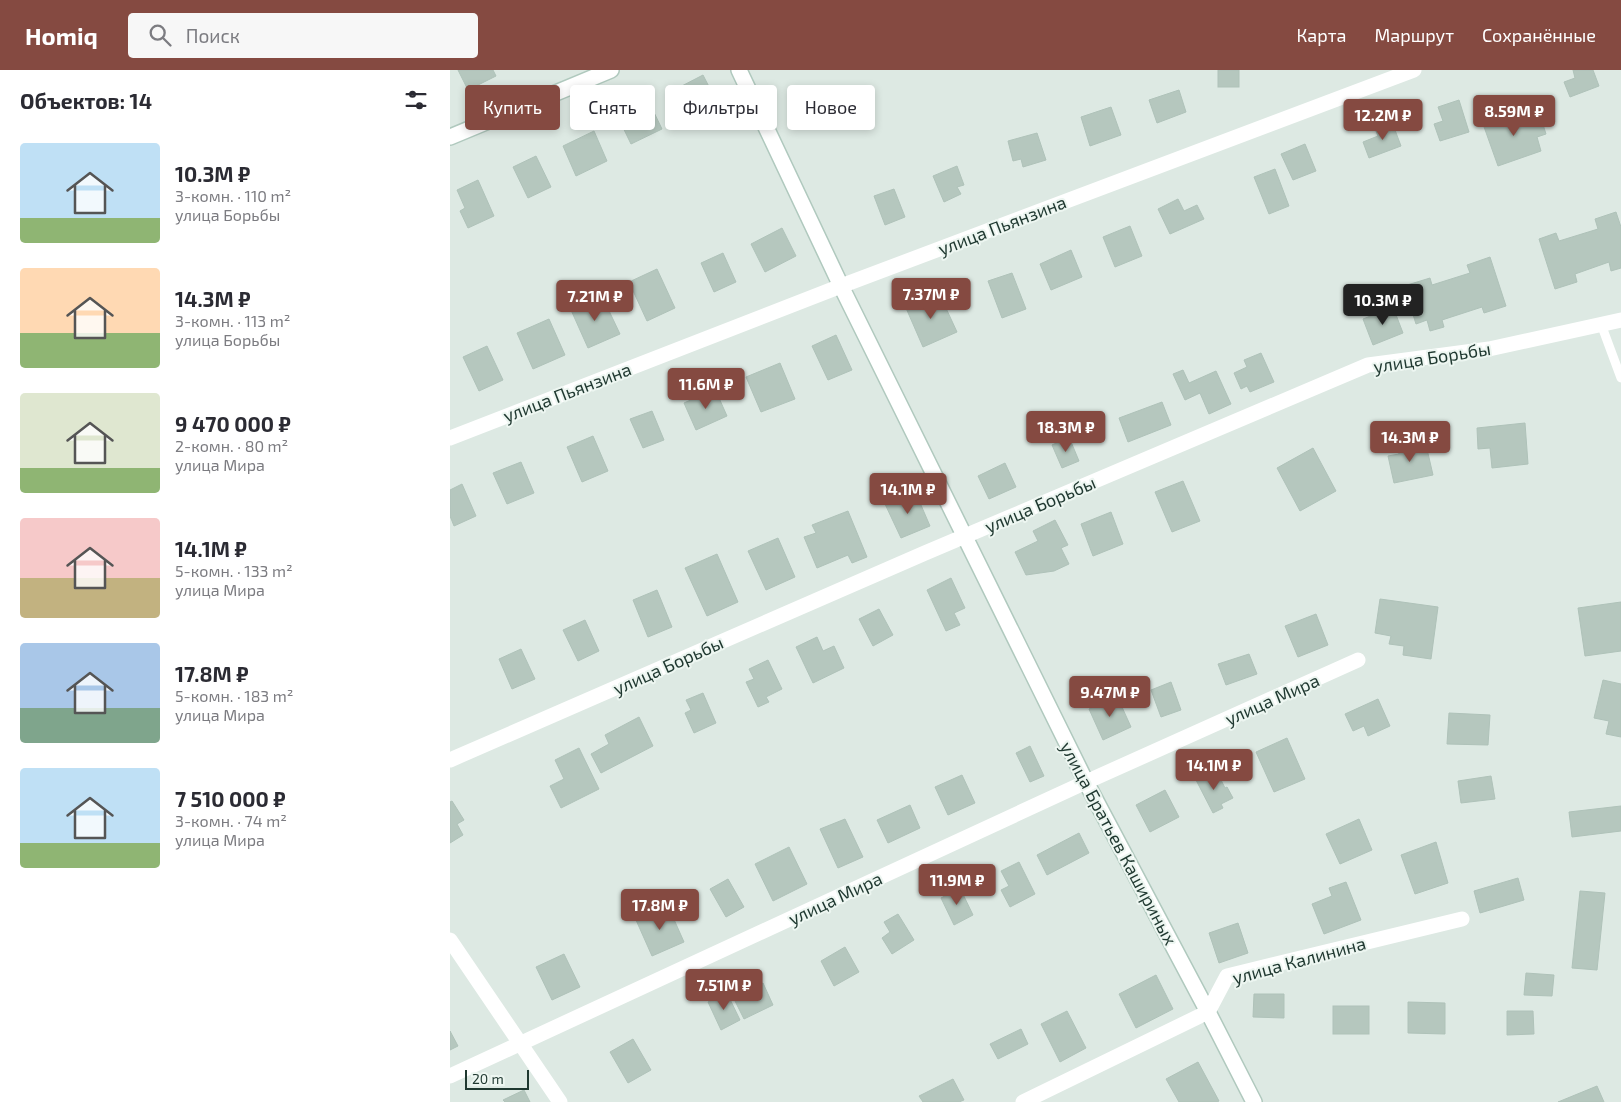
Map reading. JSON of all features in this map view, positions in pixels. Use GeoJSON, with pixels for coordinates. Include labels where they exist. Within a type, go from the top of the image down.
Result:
{"type":"FeatureCollection","features":[{"type":"Feature","properties":{"kind":"street"},"geometry":{"type":"LineString","coordinates":[[450,137],[611,70]]}},
{"type":"Feature","properties":{"kind":"street","name":"улица Братьев Кашириных"},"geometry":{"type":"LineString","coordinates":[[739,70],[841,286],[1086,782],[1254,1102]]}},
{"type":"Feature","properties":{"kind":"street","name":"улица Пьянзина"},"geometry":{"type":"LineString","coordinates":[[450,438],[841,286],[1414,70]]}},
{"type":"Feature","properties":{"kind":"street","name":"улица Борьбы"},"geometry":{"type":"LineString","coordinates":[[450,760],[965,536],[1368,365],[1489,349],[1621,320]]}},
{"type":"Feature","properties":{"kind":"street","name":"улица Мира"},"geometry":{"type":"LineString","coordinates":[[450,1076],[1086,782],[1358,660]]}},
{"type":"Feature","properties":{"kind":"street","name":"улица Калинина"},"geometry":{"type":"LineString","coordinates":[[1208,1012],[1227,976],[1462,919]]}},
{"type":"Feature","properties":{"kind":"street"},"geometry":{"type":"LineString","coordinates":[[450,940],[560,1102]]}},
{"type":"Feature","properties":{"kind":"street"},"geometry":{"type":"LineString","coordinates":[[1023,1102],[1208,1012]]}},
{"type":"Feature","properties":{"kind":"lane"},"geometry":{"type":"LineString","coordinates":[[1601,324],[1621,378]]}},
{"type":"Feature","properties":{"kind":"building"},"geometry":{"type":"Polygon","coordinates":[[[458,70],[493,70],[496,76],[478,85],[466,85],[458,70]]]}},
{"type":"Feature","properties":{"kind":"building"},"geometry":{"type":"Polygon","coordinates":[[[1218,70],[1239,70],[1239,87],[1218,87],[1218,70]]]}},
{"type":"Feature","properties":{"kind":"building"},"geometry":{"type":"Polygon","coordinates":[[[1573,70],[1593,70],[1599,86],[1570,97],[1564,82],[1575,78],[1573,70]]]}},
{"type":"Feature","properties":{"kind":"building"},"geometry":{"type":"Polygon","coordinates":[[[703,75],[708,85],[684,85],[703,75]]]}},
{"type":"Feature","properties":{"kind":"building"},"geometry":{"type":"Polygon","coordinates":[[[1179,90],[1186,112],[1157,123],[1149,100],[1179,90]]]}},
{"type":"Feature","properties":{"kind":"building"},"geometry":{"type":"Polygon","coordinates":[[[1459,100],[1469,132],[1440,141],[1434,124],[1443,121],[1438,107],[1459,100]]]}},
{"type":"Feature","properties":{"kind":"building"},"geometry":{"type":"Polygon","coordinates":[[[1111,107],[1121,135],[1090,146],[1081,117],[1111,107]]]}},
{"type":"Feature","properties":{"kind":"building"},"geometry":{"type":"Polygon","coordinates":[[[1524,110],[1528,119],[1540,115],[1546,134],[1537,137],[1541,151],[1498,166],[1483,124],[1524,110]]]}},
{"type":"Feature","properties":{"kind":"building"},"geometry":{"type":"Polygon","coordinates":[[[655,115],[662,129],[631,144],[624,130],[655,130],[655,115]]]}},
{"type":"Feature","properties":{"kind":"building"},"geometry":{"type":"Polygon","coordinates":[[[1392,122],[1401,146],[1369,158],[1363,142],[1378,136],[1375,129],[1392,122]]]}},
{"type":"Feature","properties":{"kind":"building"},"geometry":{"type":"Polygon","coordinates":[[[594,131],[607,161],[576,176],[563,146],[594,131]]]}},
{"type":"Feature","properties":{"kind":"building"},"geometry":{"type":"Polygon","coordinates":[[[1037,133],[1046,160],[1023,167],[1021,159],[1013,161],[1008,141],[1037,133]]]}},
{"type":"Feature","properties":{"kind":"building"},"geometry":{"type":"Polygon","coordinates":[[[1305,144],[1316,171],[1293,180],[1281,154],[1305,144]]]}},
{"type":"Feature","properties":{"kind":"building"},"geometry":{"type":"Polygon","coordinates":[[[536,156],[551,187],[528,198],[513,167],[536,156]]]}},
{"type":"Feature","properties":{"kind":"building"},"geometry":{"type":"Polygon","coordinates":[[[957,166],[964,185],[957,187],[961,194],[944,202],[933,176],[957,166]]]}},
{"type":"Feature","properties":{"kind":"building"},"geometry":{"type":"Polygon","coordinates":[[[1275,169],[1289,206],[1269,214],[1254,177],[1275,169]]]}},
{"type":"Feature","properties":{"kind":"building"},"geometry":{"type":"Polygon","coordinates":[[[478,180],[494,216],[468,228],[460,211],[465,208],[457,190],[478,180]]]}},
{"type":"Feature","properties":{"kind":"building"},"geometry":{"type":"Polygon","coordinates":[[[894,189],[905,217],[885,225],[874,196],[894,189]]]}},
{"type":"Feature","properties":{"kind":"building"},"geometry":{"type":"Polygon","coordinates":[[[1178,199],[1184,211],[1197,205],[1204,219],[1170,234],[1158,209],[1178,199]]]}},
{"type":"Feature","properties":{"kind":"building"},"geometry":{"type":"Polygon","coordinates":[[[1616,212],[1621,227],[1621,268],[1611,271],[1609,262],[1575,274],[1577,282],[1555,289],[1539,239],[1556,233],[1559,241],[1598,229],[1595,219],[1616,212]]]}},
{"type":"Feature","properties":{"kind":"building"},"geometry":{"type":"Polygon","coordinates":[[[1130,226],[1142,256],[1115,267],[1103,237],[1130,226]]]}},
{"type":"Feature","properties":{"kind":"building"},"geometry":{"type":"Polygon","coordinates":[[[782,228],[796,256],[765,272],[751,244],[782,228]]]}},
{"type":"Feature","properties":{"kind":"building"},"geometry":{"type":"Polygon","coordinates":[[[1071,250],[1082,277],[1051,290],[1040,264],[1071,250]]]}},
{"type":"Feature","properties":{"kind":"building"},"geometry":{"type":"Polygon","coordinates":[[[723,253],[736,282],[714,292],[701,263],[723,253]]]}},
{"type":"Feature","properties":{"kind":"building"},"geometry":{"type":"Polygon","coordinates":[[[1490,257],[1506,306],[1484,313],[1482,307],[1442,320],[1444,327],[1430,331],[1427,320],[1416,324],[1404,286],[1430,278],[1432,285],[1470,273],[1467,265],[1490,257]]]}},
{"type":"Feature","properties":{"kind":"building"},"geometry":{"type":"Polygon","coordinates":[[[657,269],[675,308],[647,321],[629,282],[657,269]]]}},
{"type":"Feature","properties":{"kind":"building"},"geometry":{"type":"Polygon","coordinates":[[[1012,273],[1026,309],[1002,318],[988,281],[1012,273]]]}},
{"type":"Feature","properties":{"kind":"building"},"geometry":{"type":"Polygon","coordinates":[[[939,293],[957,332],[923,347],[906,308],[939,293]]]}},
{"type":"Feature","properties":{"kind":"building"},"geometry":{"type":"Polygon","coordinates":[[[602,296],[620,334],[588,348],[571,310],[602,296]]]}},
{"type":"Feature","properties":{"kind":"building"},"geometry":{"type":"Polygon","coordinates":[[[1393,307],[1403,333],[1373,345],[1363,319],[1393,307]]]}},
{"type":"Feature","properties":{"kind":"building"},"geometry":{"type":"Polygon","coordinates":[[[549,319],[565,355],[533,369],[517,333],[549,319]]]}},
{"type":"Feature","properties":{"kind":"building"},"geometry":{"type":"Polygon","coordinates":[[[836,335],[852,370],[828,380],[812,346],[836,335]]]}},
{"type":"Feature","properties":{"kind":"building"},"geometry":{"type":"Polygon","coordinates":[[[487,346],[503,380],[479,391],[463,357],[487,346]]]}},
{"type":"Feature","properties":{"kind":"building"},"geometry":{"type":"Polygon","coordinates":[[[1261,353],[1274,382],[1250,392],[1247,386],[1241,389],[1234,373],[1247,367],[1244,360],[1261,353]]]}},
{"type":"Feature","properties":{"kind":"building"},"geometry":{"type":"Polygon","coordinates":[[[780,363],[795,399],[761,412],[746,377],[780,363]]]}},
{"type":"Feature","properties":{"kind":"building"},"geometry":{"type":"Polygon","coordinates":[[[1183,370],[1189,383],[1216,371],[1231,404],[1209,414],[1200,393],[1185,400],[1173,374],[1183,370]]]}},
{"type":"Feature","properties":{"kind":"building"},"geometry":{"type":"Polygon","coordinates":[[[715,389],[727,416],[696,430],[684,403],[715,389]]]}},
{"type":"Feature","properties":{"kind":"building"},"geometry":{"type":"Polygon","coordinates":[[[1162,402],[1171,425],[1128,442],[1119,418],[1162,402]]]}},
{"type":"Feature","properties":{"kind":"building"},"geometry":{"type":"Polygon","coordinates":[[[652,411],[664,440],[643,448],[630,419],[652,411]]]}},
{"type":"Feature","properties":{"kind":"building"},"geometry":{"type":"Polygon","coordinates":[[[1525,423],[1528,464],[1492,468],[1490,448],[1478,449],[1477,428],[1525,423]]]}},
{"type":"Feature","properties":{"kind":"building"},"geometry":{"type":"Polygon","coordinates":[[[593,436],[608,471],[582,482],[567,447],[593,436]]]}},
{"type":"Feature","properties":{"kind":"building"},"geometry":{"type":"Polygon","coordinates":[[[1069,437],[1079,461],[1062,468],[1052,445],[1069,437]]]}},
{"type":"Feature","properties":{"kind":"building"},"geometry":{"type":"Polygon","coordinates":[[[1413,440],[1415,451],[1427,449],[1433,475],[1394,483],[1388,456],[1399,454],[1397,443],[1413,440]]]}},
{"type":"Feature","properties":{"kind":"building"},"geometry":{"type":"Polygon","coordinates":[[[1313,448],[1336,491],[1300,511],[1277,468],[1313,448]]]}},
{"type":"Feature","properties":{"kind":"building"},"geometry":{"type":"Polygon","coordinates":[[[521,462],[534,493],[507,504],[493,473],[521,462]]]}},
{"type":"Feature","properties":{"kind":"building"},"geometry":{"type":"Polygon","coordinates":[[[1005,463],[1016,487],[989,499],[978,476],[1005,463]]]}},
{"type":"Feature","properties":{"kind":"building"},"geometry":{"type":"Polygon","coordinates":[[[1183,481],[1200,521],[1172,532],[1155,492],[1183,481]]]}},
{"type":"Feature","properties":{"kind":"building"},"geometry":{"type":"Polygon","coordinates":[[[462,484],[476,516],[454,526],[450,516],[450,490],[462,484]]]}},
{"type":"Feature","properties":{"kind":"building"},"geometry":{"type":"Polygon","coordinates":[[[915,491],[930,526],[901,538],[885,504],[915,491]]]}},
{"type":"Feature","properties":{"kind":"building"},"geometry":{"type":"Polygon","coordinates":[[[848,511],[867,557],[852,563],[848,555],[817,568],[804,537],[816,533],[812,525],[848,511]]]}},
{"type":"Feature","properties":{"kind":"building"},"geometry":{"type":"Polygon","coordinates":[[[1111,512],[1123,544],[1093,556],[1081,524],[1111,512]]]}},
{"type":"Feature","properties":{"kind":"building"},"geometry":{"type":"Polygon","coordinates":[[[1055,520],[1068,545],[1061,548],[1069,564],[1054,571],[1026,575],[1015,552],[1038,541],[1033,531],[1055,520]]]}},
{"type":"Feature","properties":{"kind":"building"},"geometry":{"type":"Polygon","coordinates":[[[778,538],[795,577],[766,590],[748,551],[778,538]]]}},
{"type":"Feature","properties":{"kind":"building"},"geometry":{"type":"Polygon","coordinates":[[[717,554],[738,602],[707,616],[685,568],[717,554]]]}},
{"type":"Feature","properties":{"kind":"building"},"geometry":{"type":"Polygon","coordinates":[[[951,578],[965,608],[954,613],[960,625],[946,631],[927,590],[951,578]]]}},
{"type":"Feature","properties":{"kind":"building"},"geometry":{"type":"Polygon","coordinates":[[[657,590],[672,627],[648,637],[633,600],[657,590]]]}},
{"type":"Feature","properties":{"kind":"building"},"geometry":{"type":"Polygon","coordinates":[[[1380,599],[1438,607],[1431,659],[1403,655],[1404,646],[1389,644],[1391,636],[1375,633],[1380,599]]]}},
{"type":"Feature","properties":{"kind":"building"},"geometry":{"type":"Polygon","coordinates":[[[1621,602],[1621,651],[1585,656],[1578,608],[1621,602]]]}},
{"type":"Feature","properties":{"kind":"building"},"geometry":{"type":"Polygon","coordinates":[[[879,609],[893,635],[873,646],[859,619],[879,609]]]}},
{"type":"Feature","properties":{"kind":"building"},"geometry":{"type":"Polygon","coordinates":[[[1316,614],[1328,645],[1298,657],[1285,626],[1316,614]]]}},
{"type":"Feature","properties":{"kind":"building"},"geometry":{"type":"Polygon","coordinates":[[[585,620],[599,651],[578,661],[563,630],[585,620]]]}},
{"type":"Feature","properties":{"kind":"building"},"geometry":{"type":"Polygon","coordinates":[[[817,637],[823,651],[834,646],[844,668],[813,683],[796,647],[817,637]]]}},
{"type":"Feature","properties":{"kind":"building"},"geometry":{"type":"Polygon","coordinates":[[[521,649],[535,679],[512,689],[499,659],[521,649]]]}},
{"type":"Feature","properties":{"kind":"building"},"geometry":{"type":"Polygon","coordinates":[[[1249,654],[1257,674],[1226,685],[1218,664],[1249,654]]]}},
{"type":"Feature","properties":{"kind":"building"},"geometry":{"type":"Polygon","coordinates":[[[768,660],[782,689],[766,697],[769,702],[758,707],[746,682],[754,679],[749,669],[768,660]]]}},
{"type":"Feature","properties":{"kind":"building"},"geometry":{"type":"Polygon","coordinates":[[[1603,680],[1621,684],[1621,737],[1606,734],[1609,721],[1594,718],[1603,680]]]}},
{"type":"Feature","properties":{"kind":"building"},"geometry":{"type":"Polygon","coordinates":[[[1171,682],[1181,710],[1161,717],[1151,690],[1171,682]]]}},
{"type":"Feature","properties":{"kind":"building"},"geometry":{"type":"Polygon","coordinates":[[[703,693],[716,723],[694,733],[685,713],[691,710],[686,700],[703,693]]]}},
{"type":"Feature","properties":{"kind":"building"},"geometry":{"type":"Polygon","coordinates":[[[1117,696],[1131,727],[1103,740],[1089,709],[1117,696]]]}},
{"type":"Feature","properties":{"kind":"building"},"geometry":{"type":"Polygon","coordinates":[[[1378,699],[1390,726],[1368,736],[1364,726],[1353,731],[1345,714],[1378,699]]]}},
{"type":"Feature","properties":{"kind":"building"},"geometry":{"type":"Polygon","coordinates":[[[1449,713],[1490,715],[1488,745],[1447,744],[1449,713]]]}},
{"type":"Feature","properties":{"kind":"building"},"geometry":{"type":"Polygon","coordinates":[[[639,717],[653,746],[601,773],[591,754],[609,744],[605,735],[639,717]]]}},
{"type":"Feature","properties":{"kind":"building"},"geometry":{"type":"Polygon","coordinates":[[[1287,738],[1305,779],[1274,792],[1256,752],[1287,738]]]}},
{"type":"Feature","properties":{"kind":"building"},"geometry":{"type":"Polygon","coordinates":[[[1030,746],[1044,776],[1030,782],[1016,753],[1030,746]]]}},
{"type":"Feature","properties":{"kind":"building"},"geometry":{"type":"Polygon","coordinates":[[[579,748],[599,789],[561,808],[550,786],[564,779],[555,760],[579,748]]]}},
{"type":"Feature","properties":{"kind":"building"},"geometry":{"type":"Polygon","coordinates":[[[1216,770],[1225,788],[1227,787],[1233,798],[1221,804],[1223,808],[1213,813],[1196,780],[1216,770]]]}},
{"type":"Feature","properties":{"kind":"building"},"geometry":{"type":"Polygon","coordinates":[[[962,775],[975,803],[948,815],[935,787],[962,775]]]}},
{"type":"Feature","properties":{"kind":"building"},"geometry":{"type":"Polygon","coordinates":[[[1491,776],[1495,799],[1461,803],[1458,781],[1491,776]]]}},
{"type":"Feature","properties":{"kind":"building"},"geometry":{"type":"Polygon","coordinates":[[[1165,790],[1179,817],[1150,832],[1136,805],[1165,790]]]}},
{"type":"Feature","properties":{"kind":"building"},"geometry":{"type":"Polygon","coordinates":[[[452,801],[464,820],[457,824],[463,835],[450,843],[450,802],[452,801]]]}},
{"type":"Feature","properties":{"kind":"building"},"geometry":{"type":"Polygon","coordinates":[[[910,805],[920,828],[888,843],[877,820],[910,805]]]}},
{"type":"Feature","properties":{"kind":"building"},"geometry":{"type":"Polygon","coordinates":[[[1621,806],[1621,831],[1572,837],[1569,812],[1621,806]]]}},
{"type":"Feature","properties":{"kind":"building"},"geometry":{"type":"Polygon","coordinates":[[[845,819],[863,857],[838,868],[820,829],[845,819]]]}},
{"type":"Feature","properties":{"kind":"building"},"geometry":{"type":"Polygon","coordinates":[[[1359,819],[1372,850],[1340,864],[1326,834],[1359,819]]]}},
{"type":"Feature","properties":{"kind":"building"},"geometry":{"type":"Polygon","coordinates":[[[1079,833],[1089,853],[1047,875],[1037,855],[1079,833]]]}},
{"type":"Feature","properties":{"kind":"building"},"geometry":{"type":"Polygon","coordinates":[[[1436,842],[1448,883],[1415,894],[1401,855],[1436,842]]]}},
{"type":"Feature","properties":{"kind":"building"},"geometry":{"type":"Polygon","coordinates":[[[789,847],[807,884],[773,901],[755,864],[789,847]]]}},
{"type":"Feature","properties":{"kind":"building"},"geometry":{"type":"Polygon","coordinates":[[[1019,862],[1035,894],[1010,907],[1001,890],[1009,886],[1001,871],[1019,862]]]}},
{"type":"Feature","properties":{"kind":"building"},"geometry":{"type":"Polygon","coordinates":[[[1518,878],[1524,900],[1480,913],[1474,891],[1518,878]]]}},
{"type":"Feature","properties":{"kind":"building"},"geometry":{"type":"Polygon","coordinates":[[[728,879],[744,907],[726,917],[710,889],[728,879]]]}},
{"type":"Feature","properties":{"kind":"building"},"geometry":{"type":"Polygon","coordinates":[[[1346,882],[1361,920],[1324,934],[1312,904],[1332,896],[1329,888],[1346,882]]]}},
{"type":"Feature","properties":{"kind":"building"},"geometry":{"type":"Polygon","coordinates":[[[960,888],[973,915],[954,925],[941,898],[960,888]]]}},
{"type":"Feature","properties":{"kind":"building"},"geometry":{"type":"Polygon","coordinates":[[[1580,891],[1605,893],[1597,970],[1572,968],[1580,891]]]}},
{"type":"Feature","properties":{"kind":"building"},"geometry":{"type":"Polygon","coordinates":[[[668,906],[684,942],[652,956],[636,920],[668,906]]]}},
{"type":"Feature","properties":{"kind":"building"},"geometry":{"type":"Polygon","coordinates":[[[898,914],[914,940],[892,954],[882,938],[890,932],[884,922],[898,914]]]}},
{"type":"Feature","properties":{"kind":"building"},"geometry":{"type":"Polygon","coordinates":[[[1238,923],[1248,953],[1219,963],[1209,933],[1238,923]]]}},
{"type":"Feature","properties":{"kind":"building"},"geometry":{"type":"Polygon","coordinates":[[[845,947],[859,972],[834,986],[821,961],[845,947]]]}},
{"type":"Feature","properties":{"kind":"building"},"geometry":{"type":"Polygon","coordinates":[[[564,954],[580,987],[552,1000],[536,967],[564,954]]]}},
{"type":"Feature","properties":{"kind":"building"},"geometry":{"type":"Polygon","coordinates":[[[1526,973],[1554,975],[1552,996],[1524,995],[1526,973]]]}},
{"type":"Feature","properties":{"kind":"building"},"geometry":{"type":"Polygon","coordinates":[[[1156,975],[1173,1009],[1136,1028],[1119,994],[1156,975]]]}},
{"type":"Feature","properties":{"kind":"building"},"geometry":{"type":"Polygon","coordinates":[[[763,983],[773,1005],[744,1019],[733,997],[763,983]]]}},
{"type":"Feature","properties":{"kind":"building"},"geometry":{"type":"Polygon","coordinates":[[[727,993],[740,1020],[721,1030],[708,1002],[727,993]]]}},
{"type":"Feature","properties":{"kind":"building"},"geometry":{"type":"Polygon","coordinates":[[[1254,994],[1284,994],[1284,1018],[1253,1017],[1254,994]]]}},
{"type":"Feature","properties":{"kind":"building"},"geometry":{"type":"Polygon","coordinates":[[[1408,1002],[1445,1003],[1445,1034],[1408,1033],[1408,1002]]]}},
{"type":"Feature","properties":{"kind":"building"},"geometry":{"type":"Polygon","coordinates":[[[1333,1006],[1369,1006],[1369,1034],[1333,1034],[1333,1006]]]}},
{"type":"Feature","properties":{"kind":"building"},"geometry":{"type":"Polygon","coordinates":[[[1067,1011],[1086,1048],[1060,1062],[1041,1024],[1067,1011]]]}},
{"type":"Feature","properties":{"kind":"building"},"geometry":{"type":"Polygon","coordinates":[[[1507,1011],[1533,1011],[1534,1034],[1507,1035],[1507,1011]]]}},
{"type":"Feature","properties":{"kind":"building"},"geometry":{"type":"Polygon","coordinates":[[[1021,1029],[1028,1044],[998,1059],[990,1044],[1021,1029]]]}},
{"type":"Feature","properties":{"kind":"building"},"geometry":{"type":"Polygon","coordinates":[[[450,1031],[458,1046],[450,1050],[450,1031]]]}},
{"type":"Feature","properties":{"kind":"building"},"geometry":{"type":"Polygon","coordinates":[[[633,1039],[651,1070],[628,1083],[610,1052],[633,1039]]]}},
{"type":"Feature","properties":{"kind":"building"},"geometry":{"type":"Polygon","coordinates":[[[1198,1062],[1219,1101],[1179,1102],[1166,1079],[1198,1062]]]}},
{"type":"Feature","properties":{"kind":"building"},"geometry":{"type":"Polygon","coordinates":[[[953,1079],[964,1100],[959,1102],[923,1102],[919,1096],[953,1079]]]}},
{"type":"Feature","properties":{"kind":"building"},"geometry":{"type":"Polygon","coordinates":[[[1597,1086],[1604,1102],[1558,1102],[1597,1086]]]}},
{"type":"Feature","properties":{"kind":"building"},"geometry":{"type":"Polygon","coordinates":[[[524,1090],[530,1102],[505,1102],[503,1100],[524,1090]]]}}]}
